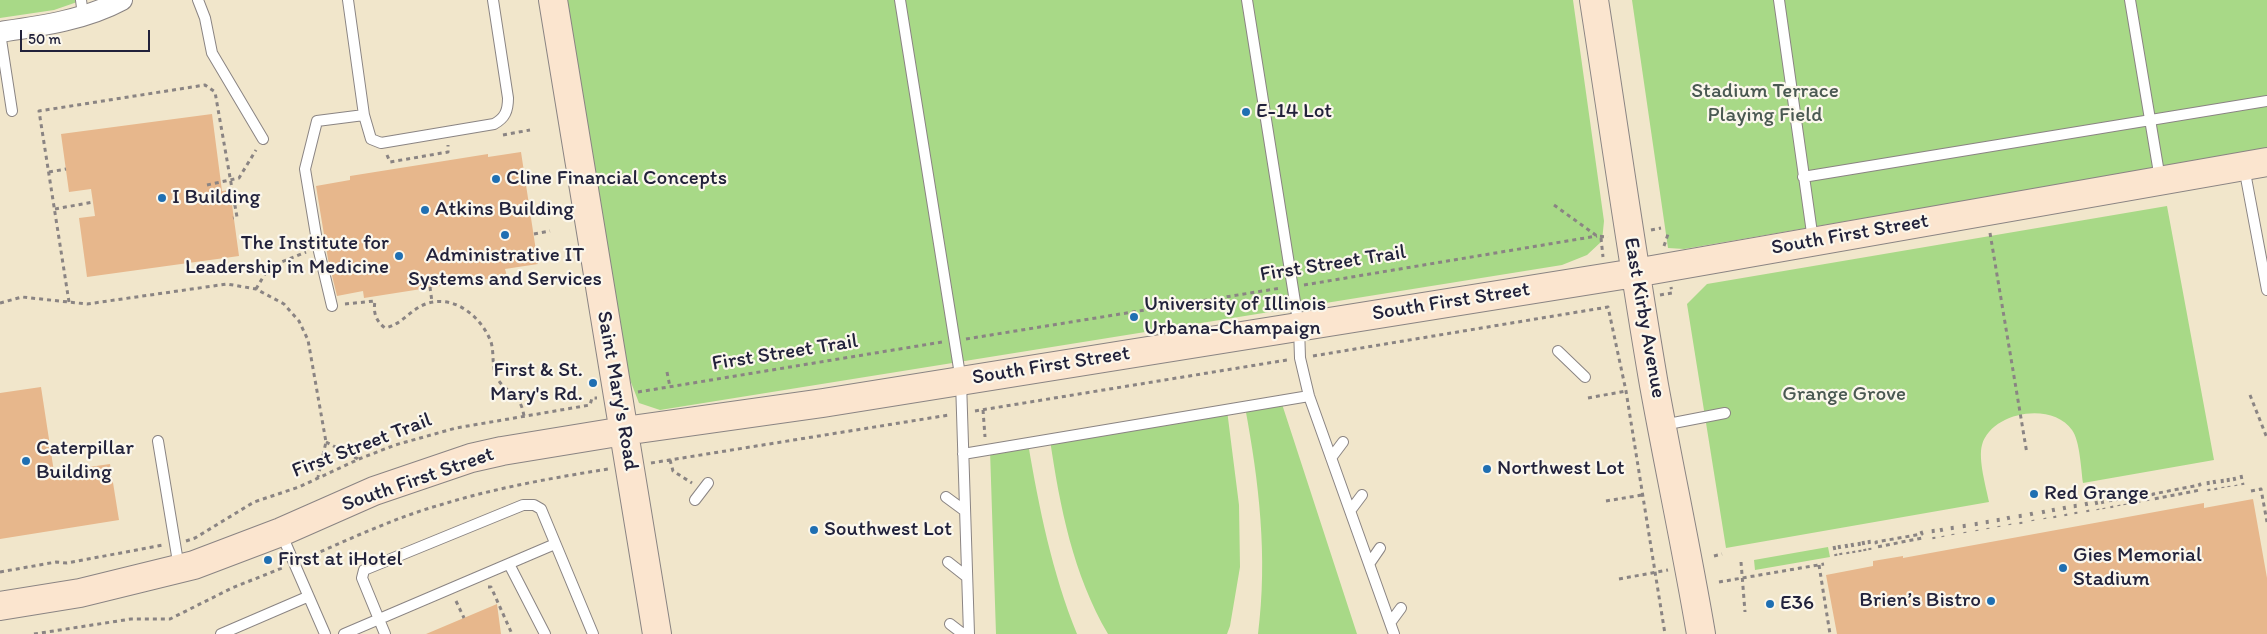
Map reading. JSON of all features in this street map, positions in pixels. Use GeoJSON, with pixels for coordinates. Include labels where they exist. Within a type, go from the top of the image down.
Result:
{"type":"FeatureCollection","features":[{"type":"Feature","properties":{"kind":"street"},"geometry":{"type":"LineString","coordinates":[[0,33],[51,25],[82,8],[122,0]]}},
{"type":"Feature","properties":{"kind":"street","name":"Saint Mary's Road"},"geometry":{"type":"LineString","coordinates":[[553,0],[657,634]]}},
{"type":"Feature","properties":{"kind":"street","name":"East Kirby Avenue"},"geometry":{"type":"LineString","coordinates":[[1594,0],[1635,273],[1662,425],[1687,549],[1701,634]]}},
{"type":"Feature","properties":{"kind":"street","name":"South First Street"},"geometry":{"type":"LineString","coordinates":[[0,606],[80,593],[177,556],[281,532],[374,491],[471,458],[624,431],[823,403],[1635,273],[2255,164]]}},
{"type":"Feature","properties":{"kind":"lane"},"geometry":{"type":"LineString","coordinates":[[198,0],[205,18],[208,56],[263,139]]}},
{"type":"Feature","properties":{"kind":"lane"},"geometry":{"type":"LineString","coordinates":[[348,0],[364,115],[371,139],[382,143],[494,124],[502,119],[508,108],[508,98],[493,0]]}},
{"type":"Feature","properties":{"kind":"lane"},"geometry":{"type":"LineString","coordinates":[[900,0],[961,380],[969,634]]}},
{"type":"Feature","properties":{"kind":"lane"},"geometry":{"type":"LineString","coordinates":[[1247,0],[1299,326],[1300,358],[1309,396],[1394,634]]}},
{"type":"Feature","properties":{"kind":"lane"},"geometry":{"type":"LineString","coordinates":[[1779,0],[1813,241]]}},
{"type":"Feature","properties":{"kind":"lane"},"geometry":{"type":"LineString","coordinates":[[2130,0],[2161,180]]}},
{"type":"Feature","properties":{"kind":"lane"},"geometry":{"type":"LineString","coordinates":[[0,33],[12,111]]}},
{"type":"Feature","properties":{"kind":"lane"},"geometry":{"type":"LineString","coordinates":[[1803,177],[2267,101]]}},
{"type":"Feature","properties":{"kind":"lane"},"geometry":{"type":"LineString","coordinates":[[332,306],[318,247],[305,169],[317,121],[364,115]]}},
{"type":"Feature","properties":{"kind":"lane"},"geometry":{"type":"LineString","coordinates":[[2255,164],[2267,290]]}},
{"type":"Feature","properties":{"kind":"lane"},"geometry":{"type":"LineString","coordinates":[[1558,350],[1585,377]]}},
{"type":"Feature","properties":{"kind":"lane"},"geometry":{"type":"LineString","coordinates":[[963,454],[1309,396]]}},
{"type":"Feature","properties":{"kind":"lane"},"geometry":{"type":"LineString","coordinates":[[1662,425],[1725,413]]}},
{"type":"Feature","properties":{"kind":"lane"},"geometry":{"type":"LineString","coordinates":[[158,441],[177,556]]}},
{"type":"Feature","properties":{"kind":"lane"},"geometry":{"type":"LineString","coordinates":[[1331,458],[1343,442]]}},
{"type":"Feature","properties":{"kind":"lane"},"geometry":{"type":"LineString","coordinates":[[699,496],[708,483]]}},
{"type":"Feature","properties":{"kind":"lane"},"geometry":{"type":"LineString","coordinates":[[1350,511],[1362,495]]}},
{"type":"Feature","properties":{"kind":"lane"},"geometry":{"type":"LineString","coordinates":[[946,497],[965,511]]}},
{"type":"Feature","properties":{"kind":"lane"},"geometry":{"type":"LineString","coordinates":[[385,634],[362,578],[364,570],[523,505],[534,505],[541,509],[593,634]]}},
{"type":"Feature","properties":{"kind":"lane"},"geometry":{"type":"LineString","coordinates":[[281,532],[307,597],[325,634]]}},
{"type":"Feature","properties":{"kind":"lane"},"geometry":{"type":"LineString","coordinates":[[344,634],[556,544]]}},
{"type":"Feature","properties":{"kind":"lane"},"geometry":{"type":"LineString","coordinates":[[1369,564],[1380,548]]}},
{"type":"Feature","properties":{"kind":"lane"},"geometry":{"type":"LineString","coordinates":[[948,562],[967,577]]}},
{"type":"Feature","properties":{"kind":"lane"},"geometry":{"type":"LineString","coordinates":[[508,564],[545,634]]}},
{"type":"Feature","properties":{"kind":"lane"},"geometry":{"type":"LineString","coordinates":[[221,634],[307,597]]}},
{"type":"Feature","properties":{"kind":"lane"},"geometry":{"type":"LineString","coordinates":[[1390,623],[1401,608]]}},
{"type":"Feature","properties":{"kind":"lane"},"geometry":{"type":"LineString","coordinates":[[950,624],[963,634]]}},
{"type":"Feature","properties":{"kind":"path"},"geometry":{"type":"LineString","coordinates":[[69,302],[40,111],[205,85],[215,92],[237,217],[234,218]]}},
{"type":"Feature","properties":{"kind":"path"},"geometry":{"type":"LineString","coordinates":[[207,185],[240,178],[263,139]]}},
{"type":"Feature","properties":{"kind":"path"},"geometry":{"type":"LineString","coordinates":[[49,172],[66,169]]}},
{"type":"Feature","properties":{"kind":"path"},"geometry":{"type":"LineString","coordinates":[[55,208],[93,202]]}},
{"type":"Feature","properties":{"kind":"path","name":"First Street Trail"},"geometry":{"type":"LineString","coordinates":[[0,572],[56,562],[67,563],[93,559],[177,556],[195,538],[254,502],[299,487],[359,459],[431,434],[590,405],[592,398],[1599,237],[1554,205]]}},
{"type":"Feature","properties":{"kind":"path"},"geometry":{"type":"LineString","coordinates":[[1654,229],[1661,228]]}},
{"type":"Feature","properties":{"kind":"path"},"geometry":{"type":"LineString","coordinates":[[534,234],[550,231]]}},
{"type":"Feature","properties":{"kind":"path"},"geometry":{"type":"LineString","coordinates":[[1990,232],[2027,454]]}},
{"type":"Feature","properties":{"kind":"path"},"geometry":{"type":"LineString","coordinates":[[1664,243],[1668,234]]}},
{"type":"Feature","properties":{"kind":"path"},"geometry":{"type":"LineString","coordinates":[[256,289],[269,267],[318,247]]}},
{"type":"Feature","properties":{"kind":"path"},"geometry":{"type":"LineString","coordinates":[[0,303],[22,297],[87,304],[227,284],[256,289],[284,304],[299,321],[308,340],[326,442],[318,478]]}},
{"type":"Feature","properties":{"kind":"path"},"geometry":{"type":"LineString","coordinates":[[430,287],[432,302]]}},
{"type":"Feature","properties":{"kind":"path"},"geometry":{"type":"LineString","coordinates":[[332,306],[375,301],[374,308],[377,322],[385,328],[394,326],[415,309],[439,300],[466,309],[475,318],[491,344],[497,377],[504,388],[519,398],[524,416]]}},
{"type":"Feature","properties":{"kind":"path"},"geometry":{"type":"LineString","coordinates":[[1608,307],[1610,300]]}},
{"type":"Feature","properties":{"kind":"path"},"geometry":{"type":"LineString","coordinates":[[667,372],[670,387]]}},
{"type":"Feature","properties":{"kind":"path"},"geometry":{"type":"LineString","coordinates":[[1588,398],[1626,391]]}},
{"type":"Feature","properties":{"kind":"path"},"geometry":{"type":"LineString","coordinates":[[2250,395],[2267,438]]}},
{"type":"Feature","properties":{"kind":"path"},"geometry":{"type":"LineString","coordinates":[[983,410],[986,450]]}},
{"type":"Feature","properties":{"kind":"path"},"geometry":{"type":"LineString","coordinates":[[326,442],[359,459]]}},
{"type":"Feature","properties":{"kind":"path"},"geometry":{"type":"LineString","coordinates":[[670,460],[673,471],[690,480],[699,496]]}},
{"type":"Feature","properties":{"kind":"path"},"geometry":{"type":"LineString","coordinates":[[556,479],[600,470]]}},
{"type":"Feature","properties":{"kind":"path"},"geometry":{"type":"LineString","coordinates":[[2241,476],[2243,485]]}},
{"type":"Feature","properties":{"kind":"path"},"geometry":{"type":"LineString","coordinates":[[2234,477],[2236,486]]}},
{"type":"Feature","properties":{"kind":"path"},"geometry":{"type":"LineString","coordinates":[[2228,478],[2229,487]]}},
{"type":"Feature","properties":{"kind":"path"},"geometry":{"type":"LineString","coordinates":[[2222,479],[2223,488]]}},
{"type":"Feature","properties":{"kind":"path"},"geometry":{"type":"LineString","coordinates":[[2214,480],[2216,490]]}},
{"type":"Feature","properties":{"kind":"path"},"geometry":{"type":"LineString","coordinates":[[2208,481],[2209,490]]}},
{"type":"Feature","properties":{"kind":"path"},"geometry":{"type":"LineString","coordinates":[[2199,483],[2200,485],[2153,494],[2154,499],[2200,490],[2200,492]]}},
{"type":"Feature","properties":{"kind":"path"},"geometry":{"type":"LineString","coordinates":[[2252,491],[2261,489],[2267,522]]}},
{"type":"Feature","properties":{"kind":"path"},"geometry":{"type":"LineString","coordinates":[[2146,492],[2148,501]]}},
{"type":"Feature","properties":{"kind":"path"},"geometry":{"type":"LineString","coordinates":[[2137,494],[2139,503]]}},
{"type":"Feature","properties":{"kind":"path"},"geometry":{"type":"LineString","coordinates":[[1606,501],[1642,495]]}},
{"type":"Feature","properties":{"kind":"path"},"geometry":{"type":"LineString","coordinates":[[2130,495],[2132,504]]}},
{"type":"Feature","properties":{"kind":"path"},"geometry":{"type":"LineString","coordinates":[[2124,496],[2125,505]]}},
{"type":"Feature","properties":{"kind":"path"},"geometry":{"type":"LineString","coordinates":[[2117,497],[2119,506]]}},
{"type":"Feature","properties":{"kind":"path"},"geometry":{"type":"LineString","coordinates":[[2110,498],[2112,508]]}},
{"type":"Feature","properties":{"kind":"path"},"geometry":{"type":"LineString","coordinates":[[2102,500],[2104,509]]}},
{"type":"Feature","properties":{"kind":"path"},"geometry":{"type":"LineString","coordinates":[[2096,501],[2098,510]]}},
{"type":"Feature","properties":{"kind":"path"},"geometry":{"type":"LineString","coordinates":[[2086,502],[2088,512]]}},
{"type":"Feature","properties":{"kind":"path"},"geometry":{"type":"LineString","coordinates":[[2075,504],[2076,514]]}},
{"type":"Feature","properties":{"kind":"path"},"geometry":{"type":"LineString","coordinates":[[2064,506],[2066,516]]}},
{"type":"Feature","properties":{"kind":"path"},"geometry":{"type":"LineString","coordinates":[[2053,508],[2055,518]]}},
{"type":"Feature","properties":{"kind":"path"},"geometry":{"type":"LineString","coordinates":[[2043,510],[2045,519]]}},
{"type":"Feature","properties":{"kind":"path"},"geometry":{"type":"LineString","coordinates":[[2031,512],[2033,522]]}},
{"type":"Feature","properties":{"kind":"path"},"geometry":{"type":"LineString","coordinates":[[2020,514],[2021,524]]}},
{"type":"Feature","properties":{"kind":"path"},"geometry":{"type":"LineString","coordinates":[[2008,516],[2010,525]]}},
{"type":"Feature","properties":{"kind":"path"},"geometry":{"type":"LineString","coordinates":[[1998,518],[1999,527]]}},
{"type":"Feature","properties":{"kind":"path"},"geometry":{"type":"LineString","coordinates":[[1987,520],[1988,529]]}},
{"type":"Feature","properties":{"kind":"path"},"geometry":{"type":"LineString","coordinates":[[1976,522],[1977,531]]}},
{"type":"Feature","properties":{"kind":"path"},"geometry":{"type":"LineString","coordinates":[[1964,524],[1965,533]]}},
{"type":"Feature","properties":{"kind":"path"},"geometry":{"type":"LineString","coordinates":[[1952,526],[1953,535]]}},
{"type":"Feature","properties":{"kind":"path"},"geometry":{"type":"LineString","coordinates":[[1942,528],[1943,537]]}},
{"type":"Feature","properties":{"kind":"path"},"geometry":{"type":"LineString","coordinates":[[1933,529],[1934,539]]}},
{"type":"Feature","properties":{"kind":"path"},"geometry":{"type":"LineString","coordinates":[[1921,531],[1922,534],[1876,542],[1877,547],[1922,538],[1923,541]]}},
{"type":"Feature","properties":{"kind":"path"},"geometry":{"type":"LineString","coordinates":[[1869,540],[1870,550]]}},
{"type":"Feature","properties":{"kind":"path"},"geometry":{"type":"LineString","coordinates":[[1863,541],[1865,551]]}},
{"type":"Feature","properties":{"kind":"path"},"geometry":{"type":"LineString","coordinates":[[1859,542],[1860,552]]}},
{"type":"Feature","properties":{"kind":"path"},"geometry":{"type":"LineString","coordinates":[[1852,543],[1854,553]]}},
{"type":"Feature","properties":{"kind":"path"},"geometry":{"type":"LineString","coordinates":[[1846,544],[1848,554]]}},
{"type":"Feature","properties":{"kind":"path"},"geometry":{"type":"LineString","coordinates":[[1839,545],[1841,555]]}},
{"type":"Feature","properties":{"kind":"path"},"geometry":{"type":"LineString","coordinates":[[1834,546],[1836,556]]}},
{"type":"Feature","properties":{"kind":"path"},"geometry":{"type":"LineString","coordinates":[[1714,556],[1722,554]]}},
{"type":"Feature","properties":{"kind":"path"},"geometry":{"type":"LineString","coordinates":[[1741,562],[1744,612]]}},
{"type":"Feature","properties":{"kind":"path"},"geometry":{"type":"LineString","coordinates":[[1719,582],[1824,564]]}},
{"type":"Feature","properties":{"kind":"path"},"geometry":{"type":"LineString","coordinates":[[1818,565],[1830,634]]}},
{"type":"Feature","properties":{"kind":"path"},"geometry":{"type":"LineString","coordinates":[[1619,579],[1669,570]]}},
{"type":"Feature","properties":{"kind":"path"},"geometry":{"type":"LineString","coordinates":[[484,586],[491,588],[512,634]]}},
{"type":"Feature","properties":{"kind":"path"},"geometry":{"type":"LineString","coordinates":[[462,596],[456,600],[464,618]]}},
{"type":"Feature","properties":{"kind":"green space"},"geometry":{"type":"Polygon","coordinates":[[[0,0],[83,0],[54,10],[0,18],[0,0]]]}},
{"type":"Feature","properties":{"kind":"green space"},"geometry":{"type":"Polygon","coordinates":[[[566,0],[1573,0],[1604,221],[1602,241],[1587,255],[1562,265],[660,410],[639,403],[627,372],[566,0]]]}},
{"type":"Feature","properties":{"kind":"green space","name":"Stadium Terrace Playing Field"},"geometry":{"type":"Polygon","coordinates":[[[1632,0],[2267,0],[2267,149],[1684,249],[1668,248],[1632,0]]]}},
{"type":"Feature","properties":{"kind":"green space","name":"Grange Grove"},"geometry":{"type":"Polygon","coordinates":[[[2167,206],[2214,460],[2083,483],[2078,448],[2072,430],[2063,421],[2051,415],[2023,414],[2009,418],[1997,425],[1988,434],[1982,445],[1982,465],[1989,502],[1726,548],[1687,304],[1707,284],[2167,206]]]}},
{"type":"Feature","properties":{"kind":"green space"},"geometry":{"type":"Polygon","coordinates":[[[1281,401],[1357,634],[1258,634],[1261,605],[1262,548],[1258,491],[1245,407],[1281,401]]]}},
{"type":"Feature","properties":{"kind":"green space"},"geometry":{"type":"Polygon","coordinates":[[[1227,410],[1239,505],[1240,567],[1227,634],[1108,634],[1096,611],[1077,564],[1058,490],[1050,440],[1227,410]]]}},
{"type":"Feature","properties":{"kind":"green space"},"geometry":{"type":"Polygon","coordinates":[[[1028,443],[1047,540],[1060,587],[1077,634],[996,634],[990,450],[1028,443]]]}},
{"type":"Feature","properties":{"kind":"green space"},"geometry":{"type":"Polygon","coordinates":[[[1828,547],[1830,557],[1755,570],[1754,560],[1828,547]]]}},
{"type":"Feature","properties":{"kind":"building","name":"I Building"},"geometry":{"type":"Polygon","coordinates":[[[212,114],[222,191],[230,190],[239,256],[87,277],[79,218],[95,216],[91,189],[69,192],[61,134],[212,114]]]}},
{"type":"Feature","properties":{"kind":"building","name":"Atkins Building"},"geometry":{"type":"Polygon","coordinates":[[[521,152],[538,264],[505,269],[507,276],[364,298],[363,291],[337,296],[328,259],[316,186],[350,180],[350,176],[488,154],[488,157],[521,152]]]}},
{"type":"Feature","properties":{"kind":"building","name":"Caterpillar Building"},"geometry":{"type":"Polygon","coordinates":[[[41,387],[54,472],[110,464],[119,520],[0,539],[0,393],[41,387]]]}},
{"type":"Feature","properties":{"kind":"building","name":"Gies Memorial Stadium"},"geometry":{"type":"Polygon","coordinates":[[[2253,499],[2267,578],[2267,634],[1837,634],[1826,575],[1873,566],[1873,561],[1903,556],[1903,558],[2204,503],[2204,508],[2253,499]]]}},
{"type":"Feature","properties":{"kind":"building"},"geometry":{"type":"Polygon","coordinates":[[[497,604],[501,634],[426,634],[497,604]]]}},
{"type":"Feature","properties":{"kind":"place","name":"E-14 Lot"},"geometry":{"type":"Point","coordinates":[1246,112]}},
{"type":"Feature","properties":{"kind":"place","name":"Cline Financial Concepts"},"geometry":{"type":"Point","coordinates":[496,179]}},
{"type":"Feature","properties":{"kind":"place","name":"I Building"},"geometry":{"type":"Point","coordinates":[162,198]}},
{"type":"Feature","properties":{"kind":"place","name":"Atkins Building"},"geometry":{"type":"Point","coordinates":[425,210]}},
{"type":"Feature","properties":{"kind":"place","name":"Administrative IT Systems and Services"},"geometry":{"type":"Point","coordinates":[505,235]}},
{"type":"Feature","properties":{"kind":"place","name":"The Institute for Leadership in Medicine"},"geometry":{"type":"Point","coordinates":[399,256]}},
{"type":"Feature","properties":{"kind":"place","name":"University of Illinois Urbana-Champaign"},"geometry":{"type":"Point","coordinates":[1134,317]}},
{"type":"Feature","properties":{"kind":"place","name":"First & St. Mary's Rd."},"geometry":{"type":"Point","coordinates":[593,383]}},
{"type":"Feature","properties":{"kind":"place","name":"Caterpillar Building"},"geometry":{"type":"Point","coordinates":[26,461]}},
{"type":"Feature","properties":{"kind":"place","name":"Northwest Lot"},"geometry":{"type":"Point","coordinates":[1487,469]}},
{"type":"Feature","properties":{"kind":"place","name":"Red Grange"},"geometry":{"type":"Point","coordinates":[2034,494]}},
{"type":"Feature","properties":{"kind":"place","name":"Southwest Lot"},"geometry":{"type":"Point","coordinates":[814,530]}},
{"type":"Feature","properties":{"kind":"place","name":"First at iHotel"},"geometry":{"type":"Point","coordinates":[268,560]}},
{"type":"Feature","properties":{"kind":"place","name":"Gies Memorial Stadium"},"geometry":{"type":"Point","coordinates":[2063,568]}},
{"type":"Feature","properties":{"kind":"place","name":"Brien’s Bistro"},"geometry":{"type":"Point","coordinates":[1991,601]}},
{"type":"Feature","properties":{"kind":"place","name":"E36"},"geometry":{"type":"Point","coordinates":[1770,604]}}]}
